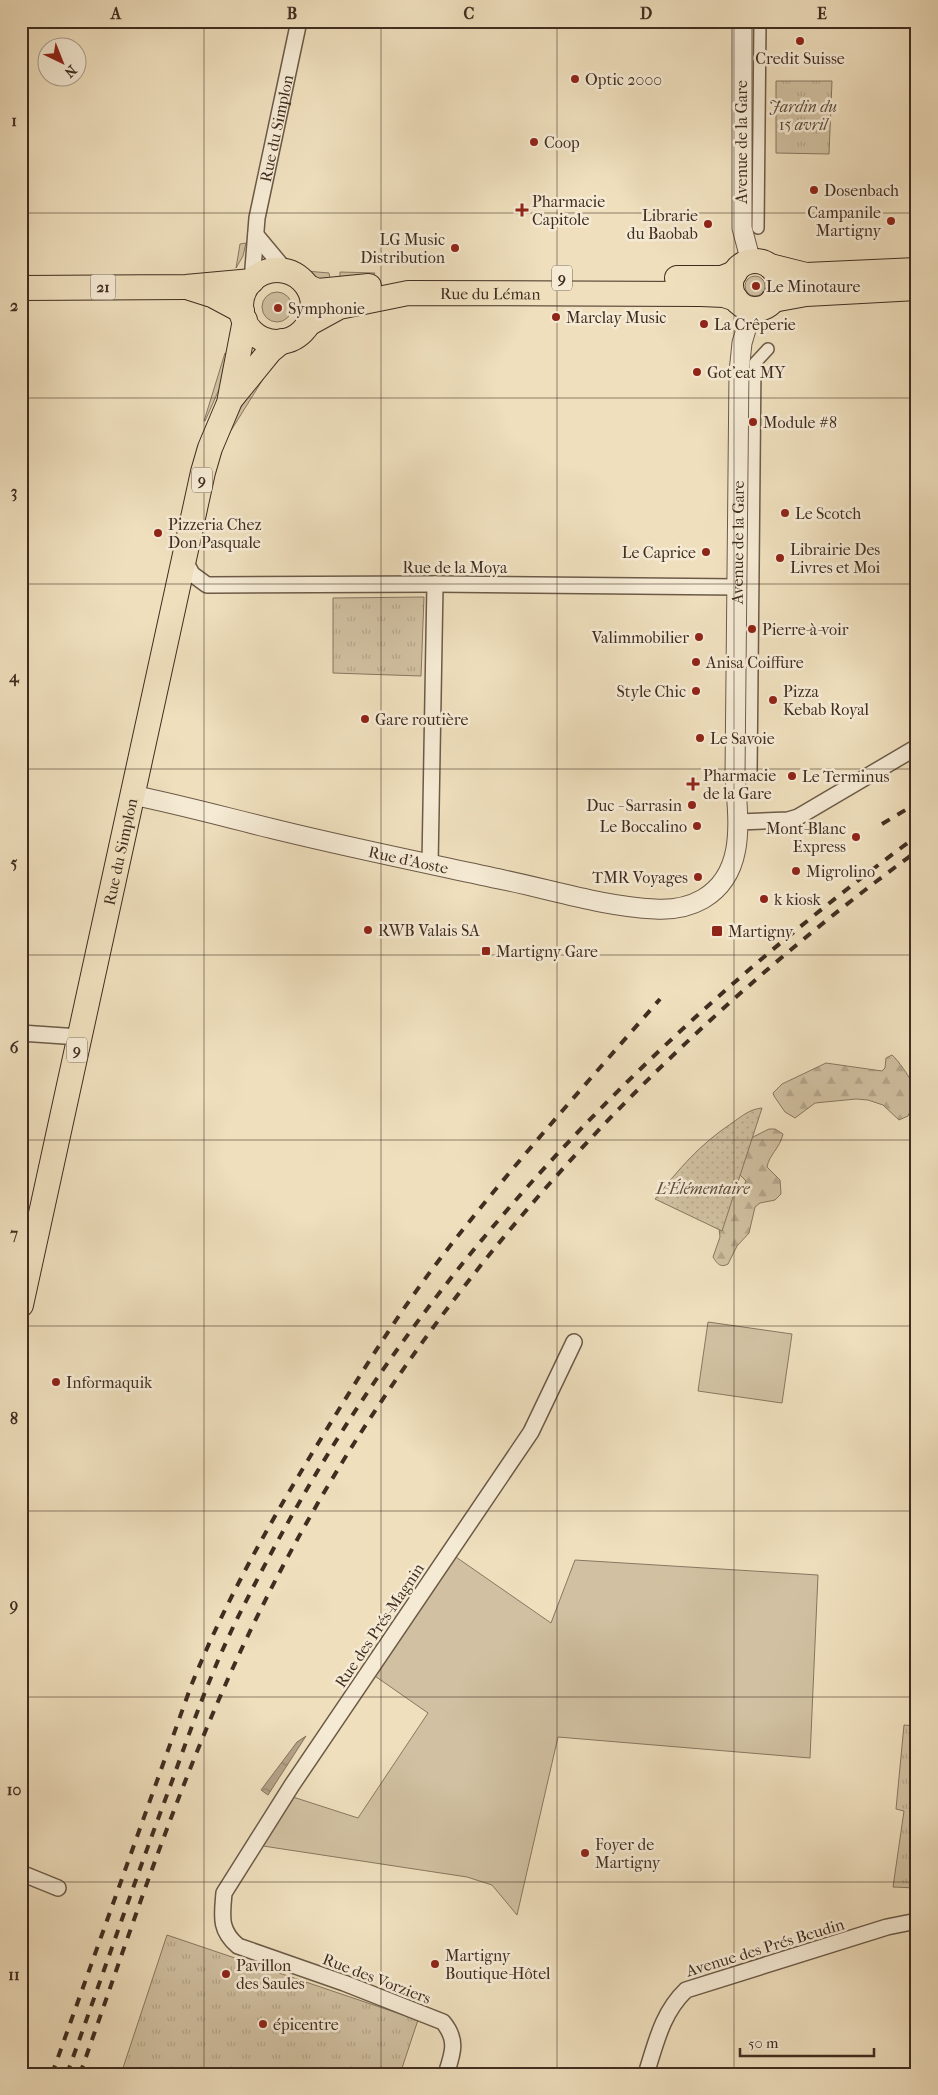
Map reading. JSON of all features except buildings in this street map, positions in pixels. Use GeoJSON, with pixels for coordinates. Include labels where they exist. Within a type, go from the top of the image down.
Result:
{"type":"FeatureCollection","features":[{"type":"Feature","properties":{"kind":"main road","name":"Rue du Léman"},"geometry":{"type":"LineString","coordinates":[[308,287],[318,290],[343,290],[404,280],[432,278],[715,278],[752,267],[806,275],[917,270]]}},
{"type":"Feature","properties":{"kind":"main road"},"geometry":{"type":"LineString","coordinates":[[752,267],[776,273],[779,283],[778,292],[754,303],[732,288],[752,267]]}},
{"type":"Feature","properties":{"kind":"main road"},"geometry":{"type":"LineString","coordinates":[[252,281],[268,272],[286,272]]}},
{"type":"Feature","properties":{"kind":"main road","name":"9"},"geometry":{"type":"LineString","coordinates":[[286,272],[298,277],[308,287]]}},
{"type":"Feature","properties":{"kind":"main road","name":"9"},"geometry":{"type":"LineString","coordinates":[[244,316],[244,295],[252,281]]}},
{"type":"Feature","properties":{"kind":"main road","name":"21"},"geometry":{"type":"LineString","coordinates":[[21,288],[186,287],[252,281]]}},
{"type":"Feature","properties":{"kind":"main road","name":"21"},"geometry":{"type":"LineString","coordinates":[[186,287],[212,295],[244,316]]}},
{"type":"Feature","properties":{"kind":"main road"},"geometry":{"type":"LineString","coordinates":[[308,287],[313,305],[308,324]]}},
{"type":"Feature","properties":{"kind":"main road","name":"Rue du Léman"},"geometry":{"type":"LineString","coordinates":[[308,324],[339,307],[408,293],[701,294],[724,295],[754,303],[806,294],[917,288]]}},
{"type":"Feature","properties":{"kind":"main road"},"geometry":{"type":"LineString","coordinates":[[244,316],[251,330],[260,337],[271,341],[282,341]]}},
{"type":"Feature","properties":{"kind":"main road","name":"Rue du Simplon"},"geometry":{"type":"LineString","coordinates":[[21,1305],[184,559],[210,448],[229,402],[244,316]]}},
{"type":"Feature","properties":{"kind":"main road","name":"9"},"geometry":{"type":"LineString","coordinates":[[282,341],[297,336],[308,324]]}},
{"type":"Feature","properties":{"kind":"main road","name":"Rue du Simplon"},"geometry":{"type":"LineString","coordinates":[[229,402],[270,351],[282,341]]}},
{"type":"Feature","properties":{"kind":"street","name":"Rue du Simplon"},"geometry":{"type":"LineString","coordinates":[[252,281],[257,218],[299,21]]}},
{"type":"Feature","properties":{"kind":"street","name":"Avenue de la Gare"},"geometry":{"type":"LineString","coordinates":[[742,21],[742,228],[752,267]]}},
{"type":"Feature","properties":{"kind":"street"},"geometry":{"type":"LineString","coordinates":[[758,228],[760,21]]}},
{"type":"Feature","properties":{"kind":"street"},"geometry":{"type":"LineString","coordinates":[[256,234],[286,272]]}},
{"type":"Feature","properties":{"kind":"street","name":"Avenue de la Gare"},"geometry":{"type":"LineString","coordinates":[[688,906],[711,893],[729,872],[735,854],[738,822],[735,776],[739,372],[743,338],[754,303]]}},
{"type":"Feature","properties":{"kind":"street"},"geometry":{"type":"LineString","coordinates":[[751,774],[755,363],[768,349]]}},
{"type":"Feature","properties":{"kind":"street","name":"Rue de la Moya"},"geometry":{"type":"LineString","coordinates":[[184,559],[192,574],[207,585],[435,584],[738,587]]}},
{"type":"Feature","properties":{"kind":"street"},"geometry":{"type":"LineString","coordinates":[[430,865],[435,584]]}},
{"type":"Feature","properties":{"kind":"street"},"geometry":{"type":"LineString","coordinates":[[738,822],[782,820],[798,817],[917,747]]}},
{"type":"Feature","properties":{"kind":"street","name":"Rue d'Aoste"},"geometry":{"type":"LineString","coordinates":[[132,794],[430,865],[645,908],[665,909],[688,906]]}},
{"type":"Feature","properties":{"kind":"street"},"geometry":{"type":"LineString","coordinates":[[21,1033],[80,1037]]}},
{"type":"Feature","properties":{"kind":"street","name":"Rue des Prés-Magnin"},"geometry":{"type":"LineString","coordinates":[[224,1929],[222,1914],[224,1893],[292,1785],[531,1432],[574,1342]]}},
{"type":"Feature","properties":{"kind":"street"},"geometry":{"type":"LineString","coordinates":[[21,1873],[58,1888]]}},
{"type":"Feature","properties":{"kind":"street","name":"Avenue des Prés Beudin"},"geometry":{"type":"LineString","coordinates":[[646,2074],[666,2016],[673,2003],[686,1990],[887,1927],[917,1921]]}},
{"type":"Feature","properties":{"kind":"street","name":"Rue des Vorziers"},"geometry":{"type":"LineString","coordinates":[[224,1929],[228,1937],[238,1946],[344,1983],[443,2022],[452,2036],[453,2050],[446,2074]]}},
{"type":"Feature","properties":{"kind":"green space","name":"Jardin du 15 avril"},"geometry":{"type":"Polygon","coordinates":[[[776,81],[832,81],[829,154],[776,153],[776,81]]]}},
{"type":"Feature","properties":{"kind":"green space"},"geometry":{"type":"Polygon","coordinates":[[[246,243],[243,256],[236,268],[240,244],[246,243]]]}},
{"type":"Feature","properties":{"kind":"green space"},"geometry":{"type":"Polygon","coordinates":[[[306,271],[329,273],[331,284],[314,280],[306,271]]]}},
{"type":"Feature","properties":{"kind":"green space"},"geometry":{"type":"Polygon","coordinates":[[[340,272],[375,273],[373,276],[340,282],[340,272]]]}},
{"type":"Feature","properties":{"kind":"green space"},"geometry":{"type":"Polygon","coordinates":[[[755,276],[762,279],[765,286],[762,293],[755,296],[748,293],[745,286],[748,279],[755,276]]]}},
{"type":"Feature","properties":{"kind":"green space"},"geometry":{"type":"Polygon","coordinates":[[[277,292],[288,296],[292,307],[288,318],[277,322],[266,318],[262,307],[266,296],[277,292]]]}},
{"type":"Feature","properties":{"kind":"green space"},"geometry":{"type":"Polygon","coordinates":[[[225,353],[233,358],[204,421],[225,353]]]}},
{"type":"Feature","properties":{"kind":"green space"},"geometry":{"type":"Polygon","coordinates":[[[260,373],[265,376],[227,437],[248,392],[260,373]]]}},
{"type":"Feature","properties":{"kind":"green space"},"geometry":{"type":"Polygon","coordinates":[[[424,597],[421,676],[333,673],[333,598],[424,597]]]}},
{"type":"Feature","properties":{"kind":"green space"},"geometry":{"type":"Polygon","coordinates":[[[892,1055],[903,1068],[913,1085],[912,1107],[908,1116],[899,1120],[883,1105],[868,1100],[856,1099],[815,1103],[795,1118],[785,1112],[773,1093],[782,1084],[826,1063],[882,1071],[885,1068],[886,1058],[892,1055]]]}},
{"type":"Feature","properties":{"kind":"green space","name":"L'Élémentaire"},"geometry":{"type":"Polygon","coordinates":[[[762,1108],[722,1231],[655,1199],[681,1168],[709,1140],[746,1113],[762,1108]]]}},
{"type":"Feature","properties":{"kind":"green space"},"geometry":{"type":"Polygon","coordinates":[[[769,1129],[775,1129],[783,1134],[767,1167],[780,1180],[781,1194],[775,1200],[760,1203],[755,1207],[749,1233],[737,1246],[728,1264],[721,1265],[713,1257],[720,1237],[719,1228],[732,1190],[737,1190],[746,1181],[736,1171],[751,1138],[769,1129]]]}},
{"type":"Feature","properties":{"kind":"green space"},"geometry":{"type":"Polygon","coordinates":[[[708,1322],[792,1334],[782,1403],[698,1391],[708,1322]]]}},
{"type":"Feature","properties":{"kind":"green space"},"geometry":{"type":"Polygon","coordinates":[[[453,1555],[551,1623],[575,1560],[818,1575],[810,1758],[558,1737],[517,1915],[492,1885],[467,1877],[263,1846],[293,1797],[358,1818],[428,1713],[372,1674],[453,1555]]]}},
{"type":"Feature","properties":{"kind":"green space"},"geometry":{"type":"Polygon","coordinates":[[[904,1725],[917,1726],[917,1888],[893,1887],[904,1811],[896,1809],[904,1725]]]}},
{"type":"Feature","properties":{"kind":"green space"},"geometry":{"type":"Polygon","coordinates":[[[167,1935],[418,2020],[400,2074],[121,2074],[167,1935]]]}},
{"type":"Feature","properties":{"kind":"water"},"geometry":{"type":"Polygon","coordinates":[[[306,1736],[268,1795],[261,1790],[297,1742],[306,1736]]]}},
{"type":"Feature","properties":{"kind":"railway"},"geometry":{"type":"LineString","coordinates":[[882,824],[917,803]]}},
{"type":"Feature","properties":{"kind":"railway"},"geometry":{"type":"LineString","coordinates":[[67,2074],[144,1856],[219,1659],[254,1585],[291,1517],[330,1451],[372,1386],[449,1280],[508,1209],[570,1140],[635,1074],[702,1011],[772,950],[917,836]]}},
{"type":"Feature","properties":{"kind":"railway"},"geometry":{"type":"LineString","coordinates":[[80,2074],[161,1844],[205,1731],[229,1676],[255,1621],[315,1507],[383,1398],[458,1294],[539,1196],[626,1102],[718,1013],[816,929],[917,851]]}},
{"type":"Feature","properties":{"kind":"railway"},"geometry":{"type":"LineString","coordinates":[[52,2074],[191,1686],[219,1622],[268,1528],[365,1367],[426,1277],[522,1157],[660,999]]}},
{"type":"Feature","properties":{"kind":"place","name":"Credit Suisse"},"geometry":{"type":"Point","coordinates":[800,41]}},
{"type":"Feature","properties":{"kind":"place","name":"Optic 2000"},"geometry":{"type":"Point","coordinates":[575,79]}},
{"type":"Feature","properties":{"kind":"place","name":"Coop"},"geometry":{"type":"Point","coordinates":[534,142]}},
{"type":"Feature","properties":{"kind":"place","name":"Dosenbach"},"geometry":{"type":"Point","coordinates":[814,190]}},
{"type":"Feature","properties":{"kind":"place","name":"Pharmacie Capitole"},"geometry":{"type":"Point","coordinates":[522,210]}},
{"type":"Feature","properties":{"kind":"place","name":"Campanile Martigny"},"geometry":{"type":"Point","coordinates":[891,221]}},
{"type":"Feature","properties":{"kind":"place","name":"Librarie du Baobab"},"geometry":{"type":"Point","coordinates":[708,224]}},
{"type":"Feature","properties":{"kind":"place","name":"LG Music Distribution"},"geometry":{"type":"Point","coordinates":[455,248]}},
{"type":"Feature","properties":{"kind":"place","name":"Le Minotaure"},"geometry":{"type":"Point","coordinates":[756,286]}},
{"type":"Feature","properties":{"kind":"place","name":"Symphonie"},"geometry":{"type":"Point","coordinates":[278,308]}},
{"type":"Feature","properties":{"kind":"place","name":"Marclay Music"},"geometry":{"type":"Point","coordinates":[556,317]}},
{"type":"Feature","properties":{"kind":"place","name":"La Crêperie"},"geometry":{"type":"Point","coordinates":[704,324]}},
{"type":"Feature","properties":{"kind":"place","name":"Got'eat MY"},"geometry":{"type":"Point","coordinates":[697,372]}},
{"type":"Feature","properties":{"kind":"place","name":"Module #8"},"geometry":{"type":"Point","coordinates":[753,422]}},
{"type":"Feature","properties":{"kind":"place","name":"Le Scotch"},"geometry":{"type":"Point","coordinates":[785,513]}},
{"type":"Feature","properties":{"kind":"place","name":"Pizzeria Chez Don Pasquale"},"geometry":{"type":"Point","coordinates":[158,533]}},
{"type":"Feature","properties":{"kind":"place","name":"Le Caprice"},"geometry":{"type":"Point","coordinates":[706,552]}},
{"type":"Feature","properties":{"kind":"place","name":"Librairie Des Livres et Moi"},"geometry":{"type":"Point","coordinates":[780,558]}},
{"type":"Feature","properties":{"kind":"place","name":"Pierre-à-voir"},"geometry":{"type":"Point","coordinates":[752,629]}},
{"type":"Feature","properties":{"kind":"place","name":"Valimmobilier"},"geometry":{"type":"Point","coordinates":[699,637]}},
{"type":"Feature","properties":{"kind":"place","name":"Anisa Coiffure"},"geometry":{"type":"Point","coordinates":[696,662]}},
{"type":"Feature","properties":{"kind":"place","name":"Style Chic"},"geometry":{"type":"Point","coordinates":[696,691]}},
{"type":"Feature","properties":{"kind":"place","name":"Pizza Kebab Royal"},"geometry":{"type":"Point","coordinates":[773,700]}},
{"type":"Feature","properties":{"kind":"place","name":"Gare routière"},"geometry":{"type":"Point","coordinates":[365,719]}},
{"type":"Feature","properties":{"kind":"place","name":"Le Savoie"},"geometry":{"type":"Point","coordinates":[700,738]}},
{"type":"Feature","properties":{"kind":"place","name":"Le Terminus"},"geometry":{"type":"Point","coordinates":[792,776]}},
{"type":"Feature","properties":{"kind":"place","name":"Pharmacie de la Gare"},"geometry":{"type":"Point","coordinates":[693,784]}},
{"type":"Feature","properties":{"kind":"place","name":"Duc - Sarrasin"},"geometry":{"type":"Point","coordinates":[692,805]}},
{"type":"Feature","properties":{"kind":"place","name":"Le Boccalino"},"geometry":{"type":"Point","coordinates":[697,826]}},
{"type":"Feature","properties":{"kind":"place","name":"Mont-Blanc Express"},"geometry":{"type":"Point","coordinates":[856,837]}},
{"type":"Feature","properties":{"kind":"place","name":"Migrolino"},"geometry":{"type":"Point","coordinates":[796,871]}},
{"type":"Feature","properties":{"kind":"place","name":"TMR Voyages"},"geometry":{"type":"Point","coordinates":[698,877]}},
{"type":"Feature","properties":{"kind":"place","name":"k kiosk"},"geometry":{"type":"Point","coordinates":[764,899]}},
{"type":"Feature","properties":{"kind":"place","name":"RWB Valais SA"},"geometry":{"type":"Point","coordinates":[368,930]}},
{"type":"Feature","properties":{"kind":"place","name":"Martigny"},"geometry":{"type":"Point","coordinates":[717,931]}},
{"type":"Feature","properties":{"kind":"place","name":"Martigny Gare"},"geometry":{"type":"Point","coordinates":[486,951]}},
{"type":"Feature","properties":{"kind":"place","name":"Informaquik"},"geometry":{"type":"Point","coordinates":[56,1382]}},
{"type":"Feature","properties":{"kind":"place","name":"Foyer de Martigny"},"geometry":{"type":"Point","coordinates":[585,1853]}},
{"type":"Feature","properties":{"kind":"place","name":"Martigny Boutique-Hôtel"},"geometry":{"type":"Point","coordinates":[435,1964]}},
{"type":"Feature","properties":{"kind":"place","name":"Pavillon des Saules"},"geometry":{"type":"Point","coordinates":[226,1974]}},
{"type":"Feature","properties":{"kind":"place","name":"épicentre"},"geometry":{"type":"Point","coordinates":[263,2024]}}]}
